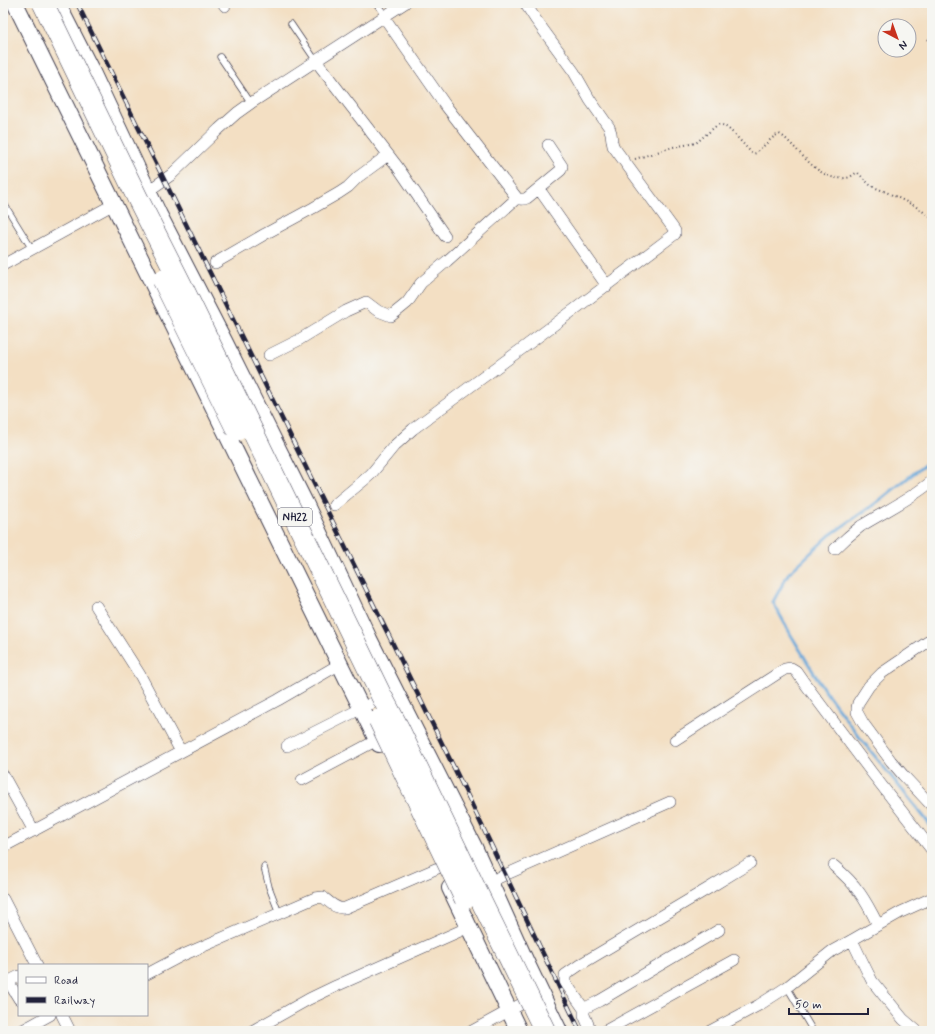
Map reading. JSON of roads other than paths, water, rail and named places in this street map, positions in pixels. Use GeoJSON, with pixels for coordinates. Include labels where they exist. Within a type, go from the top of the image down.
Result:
{"type":"FeatureCollection","features":[{"type":"Feature","properties":{"kind":"highway","name":"NH22"},"geometry":{"type":"LineString","coordinates":[[28,3],[222,401],[264,483],[430,828],[530,1031]]}},
{"type":"Feature","properties":{"kind":"highway","name":"NH22"},"geometry":{"type":"LineString","coordinates":[[43,3],[136,197],[181,284],[545,1031]]}},
{"type":"Feature","properties":{"kind":"street"},"geometry":{"type":"LineString","coordinates":[[16,3],[519,1031]]}},
{"type":"Feature","properties":{"kind":"street"},"geometry":{"type":"LineString","coordinates":[[57,3],[170,236],[305,503],[369,639],[474,847],[559,1031]]}},
{"type":"Feature","properties":{"kind":"street"},"geometry":{"type":"LineString","coordinates":[[148,191],[171,175],[237,113],[405,3]]}},
{"type":"Feature","properties":{"kind":"street"},"geometry":{"type":"LineString","coordinates":[[334,505],[371,474],[394,446],[413,430],[607,286],[672,237],[675,233],[673,228],[625,163],[612,143],[612,133],[609,127],[587,95],[574,72],[525,3]]}},
{"type":"Feature","properties":{"kind":"street"},"geometry":{"type":"LineString","coordinates":[[385,17],[446,106],[517,198],[524,200],[559,173],[562,168],[561,164],[548,145]]}},
{"type":"Feature","properties":{"kind":"street"},"geometry":{"type":"LineString","coordinates":[[316,62],[388,155],[445,236]]}},
{"type":"Feature","properties":{"kind":"street"},"geometry":{"type":"LineString","coordinates":[[215,263],[339,193],[388,155]]}},
{"type":"Feature","properties":{"kind":"street"},"geometry":{"type":"LineString","coordinates":[[539,189],[607,286]]}},
{"type":"Feature","properties":{"kind":"street"},"geometry":{"type":"LineString","coordinates":[[269,355],[298,341],[346,311],[366,302],[378,311],[391,316],[407,303],[421,283],[517,198]]}},
{"type":"Feature","properties":{"kind":"street"},"geometry":{"type":"LineString","coordinates":[[3,265],[114,204]]}},
{"type":"Feature","properties":{"kind":"street"},"geometry":{"type":"LineString","coordinates":[[138,253],[170,236]]}},
{"type":"Feature","properties":{"kind":"street"},"geometry":{"type":"LineString","coordinates":[[835,549],[858,528],[915,495],[932,481]]}},
{"type":"Feature","properties":{"kind":"street"},"geometry":{"type":"LineString","coordinates":[[96,606],[143,680],[181,752]]}},
{"type":"Feature","properties":{"kind":"street"},"geometry":{"type":"LineString","coordinates":[[932,638],[882,673],[869,686],[858,703],[857,708],[857,712],[863,723],[891,761],[902,775],[932,806]]}},
{"type":"Feature","properties":{"kind":"street"},"geometry":{"type":"LineString","coordinates":[[3,847],[278,700],[340,664]]}},
{"type":"Feature","properties":{"kind":"street"},"geometry":{"type":"LineString","coordinates":[[674,740],[785,669],[791,668],[796,671],[932,850]]}},
{"type":"Feature","properties":{"kind":"street"},"geometry":{"type":"LineString","coordinates":[[287,746],[395,691]]}},
{"type":"Feature","properties":{"kind":"street"},"geometry":{"type":"LineString","coordinates":[[302,780],[377,740]]}},
{"type":"Feature","properties":{"kind":"street"},"geometry":{"type":"LineString","coordinates":[[3,775],[34,831]]}},
{"type":"Feature","properties":{"kind":"street"},"geometry":{"type":"LineString","coordinates":[[490,882],[670,802]]}},
{"type":"Feature","properties":{"kind":"street"},"geometry":{"type":"LineString","coordinates":[[592,1005],[565,982],[564,975],[750,863]]}},
{"type":"Feature","properties":{"kind":"street"},"geometry":{"type":"LineString","coordinates":[[834,866],[858,889],[868,904],[878,925]]}},
{"type":"Feature","properties":{"kind":"street"},"geometry":{"type":"LineString","coordinates":[[148,973],[183,955],[315,898],[325,892],[338,908],[342,909],[440,867]]}},
{"type":"Feature","properties":{"kind":"street"},"geometry":{"type":"LineString","coordinates":[[710,1031],[787,988],[832,951],[901,912],[932,898]]}},
{"type":"Feature","properties":{"kind":"street"},"geometry":{"type":"LineString","coordinates":[[3,899],[36,964]]}},
{"type":"Feature","properties":{"kind":"street"},"geometry":{"type":"LineString","coordinates":[[252,1031],[309,999],[336,986],[469,927]]}},
{"type":"Feature","properties":{"kind":"street"},"geometry":{"type":"LineString","coordinates":[[591,1031],[584,1012],[592,1005],[719,930]]}},
{"type":"Feature","properties":{"kind":"street"},"geometry":{"type":"LineString","coordinates":[[852,940],[872,981],[903,1019],[917,1031]]}},
{"type":"Feature","properties":{"kind":"street"},"geometry":{"type":"LineString","coordinates":[[605,1031],[734,960]]}},
{"type":"Feature","properties":{"kind":"street"},"geometry":{"type":"LineString","coordinates":[[18,977],[6,983],[18,998]]}},
{"type":"Feature","properties":{"kind":"street"},"geometry":{"type":"LineString","coordinates":[[472,1031],[541,993]]}},
{"type":"Feature","properties":{"kind":"street"},"geometry":{"type":"LineString","coordinates":[[21,1031],[31,1019],[45,1016]]}},
{"type":"Feature","properties":{"kind":"street"},"geometry":{"type":"LineString","coordinates":[[63,1016],[70,1031]]}},
{"type":"Feature","properties":{"kind":"lane"},"geometry":{"type":"LineString","coordinates":[[376,3],[385,17]]}},
{"type":"Feature","properties":{"kind":"lane"},"geometry":{"type":"LineString","coordinates":[[291,24],[316,62]]}},
{"type":"Feature","properties":{"kind":"lane"},"geometry":{"type":"LineString","coordinates":[[220,57],[251,103]]}},
{"type":"Feature","properties":{"kind":"lane"},"geometry":{"type":"LineString","coordinates":[[3,202],[32,249]]}},
{"type":"Feature","properties":{"kind":"lane"},"geometry":{"type":"LineString","coordinates":[[264,867],[271,893],[280,913]]}},
{"type":"Feature","properties":{"kind":"lane"},"geometry":{"type":"LineString","coordinates":[[787,988],[813,1031]]}},
{"type":"Feature","properties":{"kind":"waterway"},"geometry":{"type":"LineString","coordinates":[[932,459],[876,503],[830,535],[788,574],[773,602],[823,688],[857,734],[932,829]]}},
{"type":"Feature","properties":{"kind":"railway"},"geometry":{"type":"LineString","coordinates":[[77,3],[463,786],[580,1031]]}}]}
